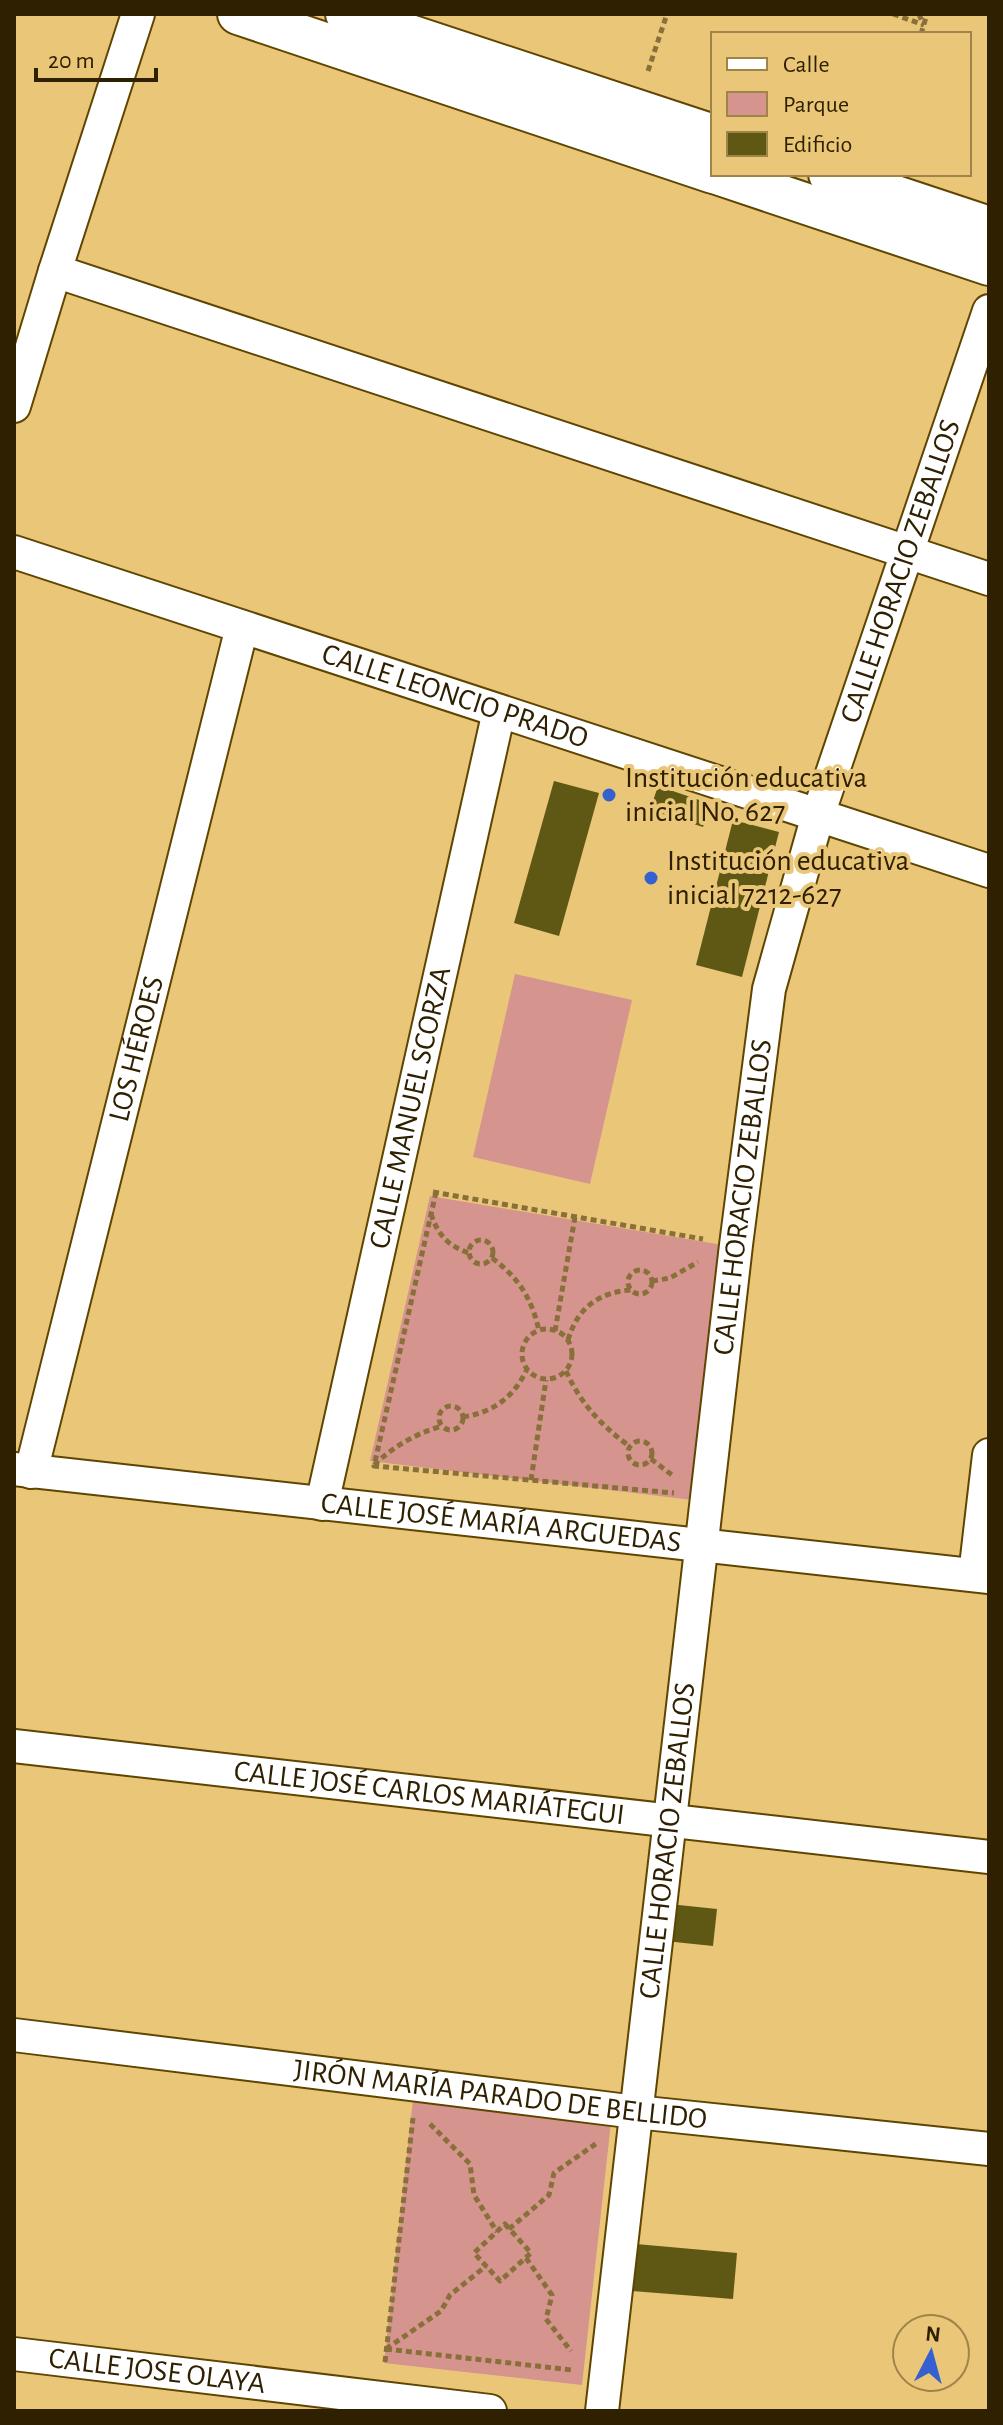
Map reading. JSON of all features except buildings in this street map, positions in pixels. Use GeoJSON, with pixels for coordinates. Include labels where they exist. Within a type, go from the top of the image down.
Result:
{"type":"FeatureCollection","features":[{"type":"Feature","properties":{"kind":"street"},"geometry":{"type":"LineString","coordinates":[[14,406],[138,14]]}},
{"type":"Feature","properties":{"kind":"street"},"geometry":{"type":"LineString","coordinates":[[238,14],[711,172]]}},
{"type":"Feature","properties":{"kind":"street"},"geometry":{"type":"LineString","coordinates":[[346,14],[711,134]]}},
{"type":"Feature","properties":{"kind":"street"},"geometry":{"type":"LineString","coordinates":[[724,176],[989,265]]}},
{"type":"Feature","properties":{"kind":"street"},"geometry":{"type":"LineString","coordinates":[[835,176],[989,227]]}},
{"type":"Feature","properties":{"kind":"street"},"geometry":{"type":"LineString","coordinates":[[55,271],[989,579]]}},
{"type":"Feature","properties":{"kind":"street","name":"CALLE HORACIO ZEBALLOS"},"geometry":{"type":"LineString","coordinates":[[602,2411],[701,1544],[726,1243],[769,989],[818,815],[989,311]]}},
{"type":"Feature","properties":{"kind":"street","name":"CALLE LEONCIO PRADO"},"geometry":{"type":"LineString","coordinates":[[14,552],[989,871]]}},
{"type":"Feature","properties":{"kind":"street","name":"LOS HÉROES"},"geometry":{"type":"LineString","coordinates":[[22,1470],[242,627]]}},
{"type":"Feature","properties":{"kind":"street","name":"CALLE MANUEL SCORZA"},"geometry":{"type":"LineString","coordinates":[[322,1504],[499,711]]}},
{"type":"Feature","properties":{"kind":"street"},"geometry":{"type":"LineString","coordinates":[[982,1576],[989,1455]]}},
{"type":"Feature","properties":{"kind":"street","name":"CALLE JOSÉ MARÍA ARGUEDAS"},"geometry":{"type":"LineString","coordinates":[[22,1470],[982,1576]]}},
{"type":"Feature","properties":{"kind":"street","name":"CALLE JOSÉ CARLOS MARIÁTEGUI"},"geometry":{"type":"LineString","coordinates":[[14,1746],[989,1857]]}},
{"type":"Feature","properties":{"kind":"street","name":"JIRÓN MARÍA PARADO DE BELLIDO"},"geometry":{"type":"LineString","coordinates":[[14,2035],[636,2112],[989,2149]]}},
{"type":"Feature","properties":{"kind":"street","name":"CALLE JOSE OLAYA"},"geometry":{"type":"LineString","coordinates":[[14,2354],[490,2411]]}},
{"type":"Feature","properties":{"kind":"path"},"geometry":{"type":"LineString","coordinates":[[635,110],[667,14]]}},
{"type":"Feature","properties":{"kind":"path"},"geometry":{"type":"LineString","coordinates":[[893,14],[924,25]]}},
{"type":"Feature","properties":{"kind":"path"},"geometry":{"type":"LineString","coordinates":[[919,14],[924,25]]}},
{"type":"Feature","properties":{"kind":"path"},"geometry":{"type":"LineString","coordinates":[[922,32],[927,14]]}},
{"type":"Feature","properties":{"kind":"path"},"geometry":{"type":"LineString","coordinates":[[393,1185],[726,1243]]}},
{"type":"Feature","properties":{"kind":"path"},"geometry":{"type":"LineString","coordinates":[[374,1466],[436,1192]]}},
{"type":"Feature","properties":{"kind":"path"},"geometry":{"type":"LineString","coordinates":[[431,1213],[436,1229],[445,1241],[469,1253]]}},
{"type":"Feature","properties":{"kind":"path"},"geometry":{"type":"LineString","coordinates":[[555,1331],[575,1217]]}},
{"type":"Feature","properties":{"kind":"path"},"geometry":{"type":"LineString","coordinates":[[476,1240],[484,1240],[494,1250],[492,1258],[478,1264],[469,1253],[471,1246],[476,1240]]}},
{"type":"Feature","properties":{"kind":"path"},"geometry":{"type":"LineString","coordinates":[[652,1281],[670,1278],[687,1270],[726,1243]]}},
{"type":"Feature","properties":{"kind":"path"},"geometry":{"type":"LineString","coordinates":[[492,1258],[505,1267],[526,1291],[539,1331]]}},
{"type":"Feature","properties":{"kind":"path"},"geometry":{"type":"LineString","coordinates":[[643,1270],[649,1274],[652,1281],[650,1289],[637,1294],[631,1290],[627,1283],[629,1276],[643,1270]]}},
{"type":"Feature","properties":{"kind":"path"},"geometry":{"type":"LineString","coordinates":[[568,1340],[572,1325],[592,1302],[617,1291],[631,1290]]}},
{"type":"Feature","properties":{"kind":"path"},"geometry":{"type":"LineString","coordinates":[[539,1331],[555,1331],[568,1340],[572,1362],[566,1371],[546,1380],[527,1369],[522,1358],[523,1347],[529,1337],[539,1331]]}},
{"type":"Feature","properties":{"kind":"path"},"geometry":{"type":"LineString","coordinates":[[463,1417],[501,1404],[512,1394],[527,1369]]}},
{"type":"Feature","properties":{"kind":"path"},"geometry":{"type":"LineString","coordinates":[[566,1371],[586,1408],[606,1429],[629,1446]]}},
{"type":"Feature","properties":{"kind":"path"},"geometry":{"type":"LineString","coordinates":[[531,1480],[546,1380]]}},
{"type":"Feature","properties":{"kind":"path"},"geometry":{"type":"LineString","coordinates":[[453,1406],[460,1410],[463,1417],[456,1430],[448,1430],[439,1419],[440,1412],[453,1406]]}},
{"type":"Feature","properties":{"kind":"path"},"geometry":{"type":"LineString","coordinates":[[322,1504],[374,1466],[389,1451],[406,1440],[442,1426]]}},
{"type":"Feature","properties":{"kind":"path"},"geometry":{"type":"LineString","coordinates":[[635,1442],[649,1444],[651,1459],[638,1465],[631,1461],[629,1446],[635,1442]]}},
{"type":"Feature","properties":{"kind":"path"},"geometry":{"type":"LineString","coordinates":[[374,1466],[689,1494]]}},
{"type":"Feature","properties":{"kind":"path"},"geometry":{"type":"LineString","coordinates":[[381,2398],[414,2108],[470,2164],[474,2195],[497,2232]]}},
{"type":"Feature","properties":{"kind":"path"},"geometry":{"type":"LineString","coordinates":[[509,2229],[549,2195],[554,2173],[636,2112]]}},
{"type":"Feature","properties":{"kind":"path"},"geometry":{"type":"LineString","coordinates":[[505,2224],[531,2253],[500,2281],[474,2253],[497,2232],[505,2224]]}},
{"type":"Feature","properties":{"kind":"path"},"geometry":{"type":"LineString","coordinates":[[526,2258],[552,2295],[546,2319],[578,2361]]}},
{"type":"Feature","properties":{"kind":"path"},"geometry":{"type":"LineString","coordinates":[[386,2349],[441,2311],[450,2295],[486,2266]]}},
{"type":"Feature","properties":{"kind":"path"},"geometry":{"type":"LineString","coordinates":[[386,2349],[586,2371]]}},
{"type":"Feature","properties":{"kind":"green space"},"geometry":{"type":"Polygon","coordinates":[[[515,974],[632,1000],[590,1184],[473,1157],[515,974]]]}},
{"type":"Feature","properties":{"kind":"green space"},"geometry":{"type":"Polygon","coordinates":[[[430,1196],[723,1245],[692,1500],[370,1461],[430,1196]]]}},
{"type":"Feature","properties":{"kind":"green space"},"geometry":{"type":"Polygon","coordinates":[[[413,2100],[611,2122],[582,2385],[384,2363],[413,2100]]]}},
{"type":"Feature","properties":{"kind":"place","name":"Institución educativa inicial No. 627"},"geometry":{"type":"Point","coordinates":[609,795]}},
{"type":"Feature","properties":{"kind":"place","name":"Institución educativa inicial 7212-627"},"geometry":{"type":"Point","coordinates":[651,878]}}]}
